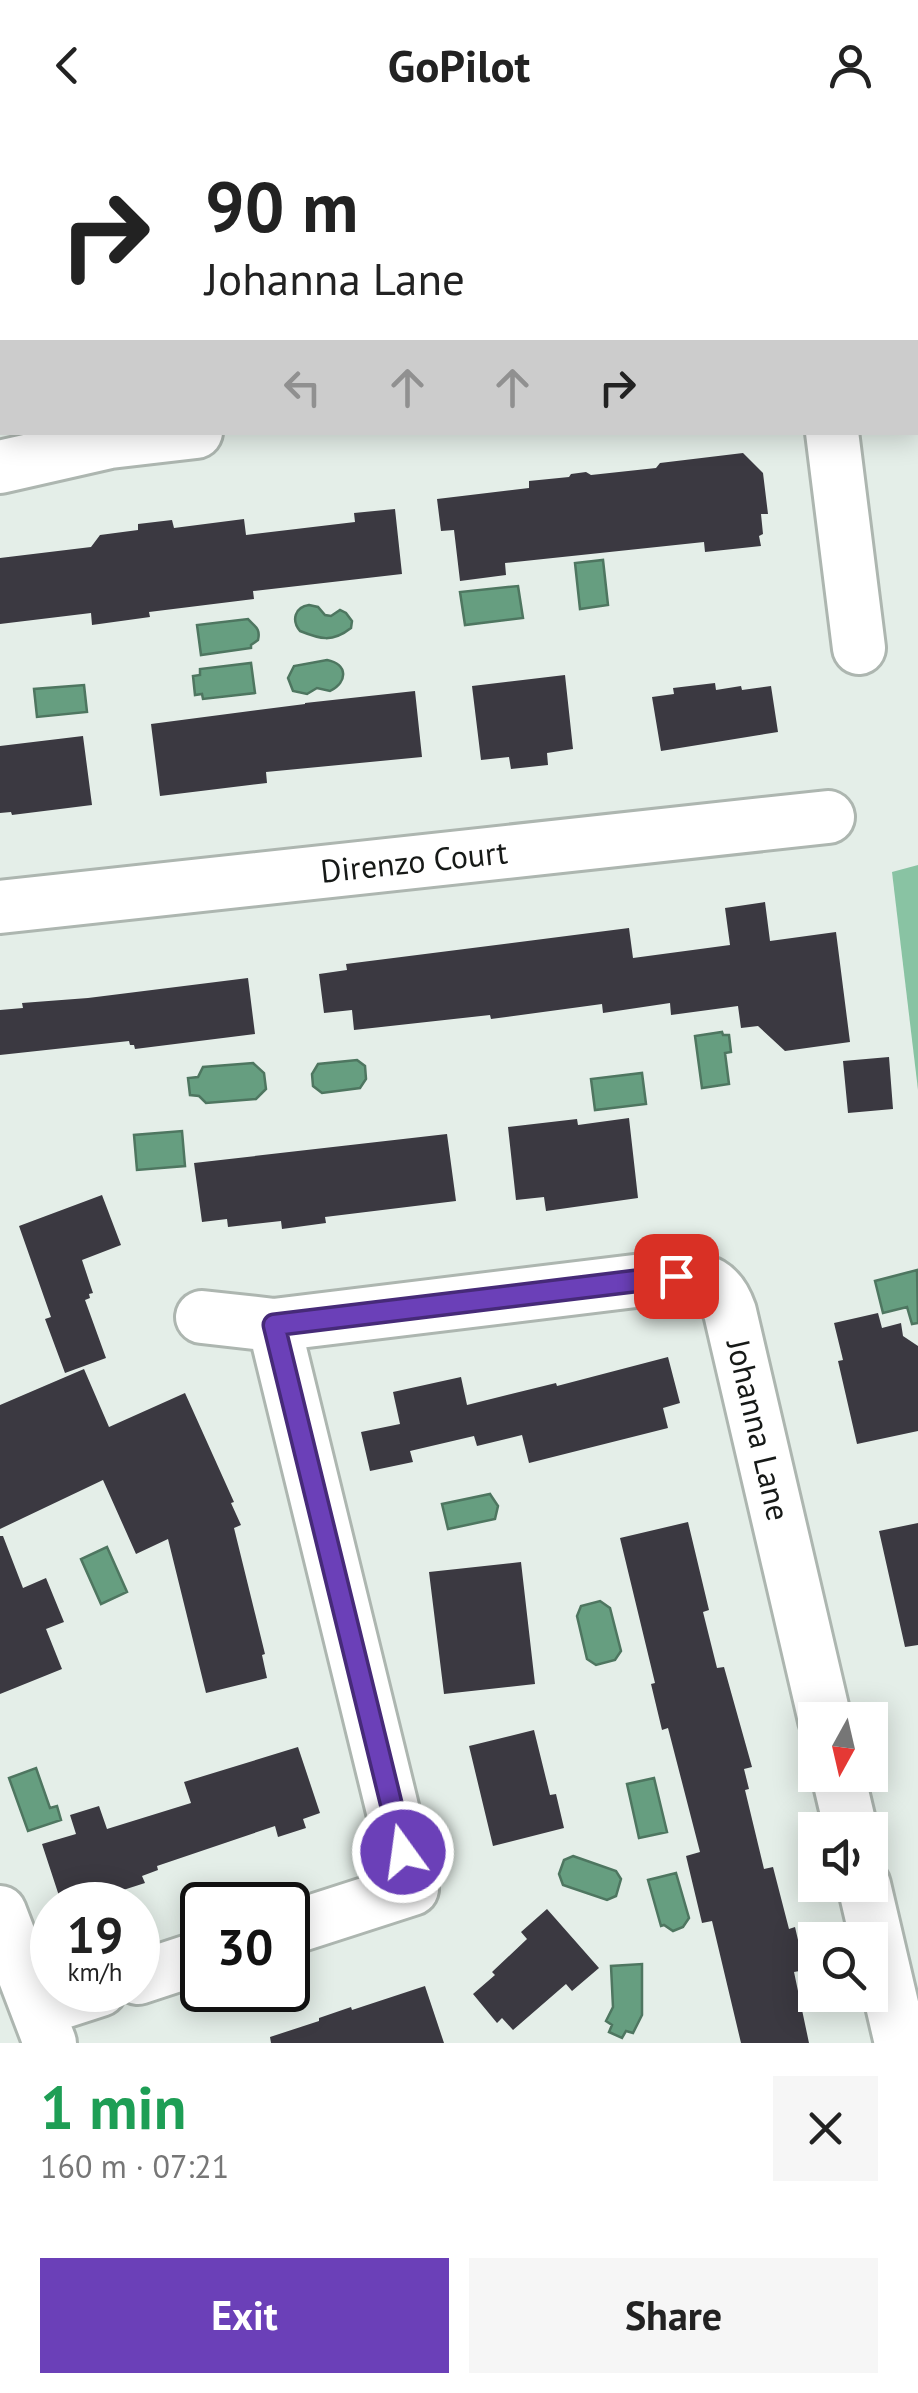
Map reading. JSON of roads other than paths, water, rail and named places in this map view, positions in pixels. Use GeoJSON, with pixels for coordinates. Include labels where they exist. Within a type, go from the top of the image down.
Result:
{"type":"FeatureCollection","features":[{"type":"Feature","properties":{"kind":"street"},"geometry":{"type":"LineString","coordinates":[[0,467],[110,442],[170,435]]}},
{"type":"Feature","properties":{"kind":"street"},"geometry":{"type":"LineString","coordinates":[[832,435],[859,648]]}},
{"type":"Feature","properties":{"kind":"street","name":"Direnzo Court"},"geometry":{"type":"LineString","coordinates":[[0,907],[828,817]]}},
{"type":"Feature","properties":{"kind":"street","name":"Johanna Lane"},"geometry":{"type":"LineString","coordinates":[[202,1317],[274,1325],[676,1276],[697,1278],[715,1286],[725,1296],[730,1312],[822,1702]]}},
{"type":"Feature","properties":{"kind":"street"},"geometry":{"type":"LineString","coordinates":[[274,1325],[412,1889],[310,1922]]}},
{"type":"Feature","properties":{"kind":"street"},"geometry":{"type":"LineString","coordinates":[[868,1902],[901,2043]]}},
{"type":"Feature","properties":{"kind":"street"},"geometry":{"type":"LineString","coordinates":[[0,1912],[44,2026],[66,2012]]}}]}
